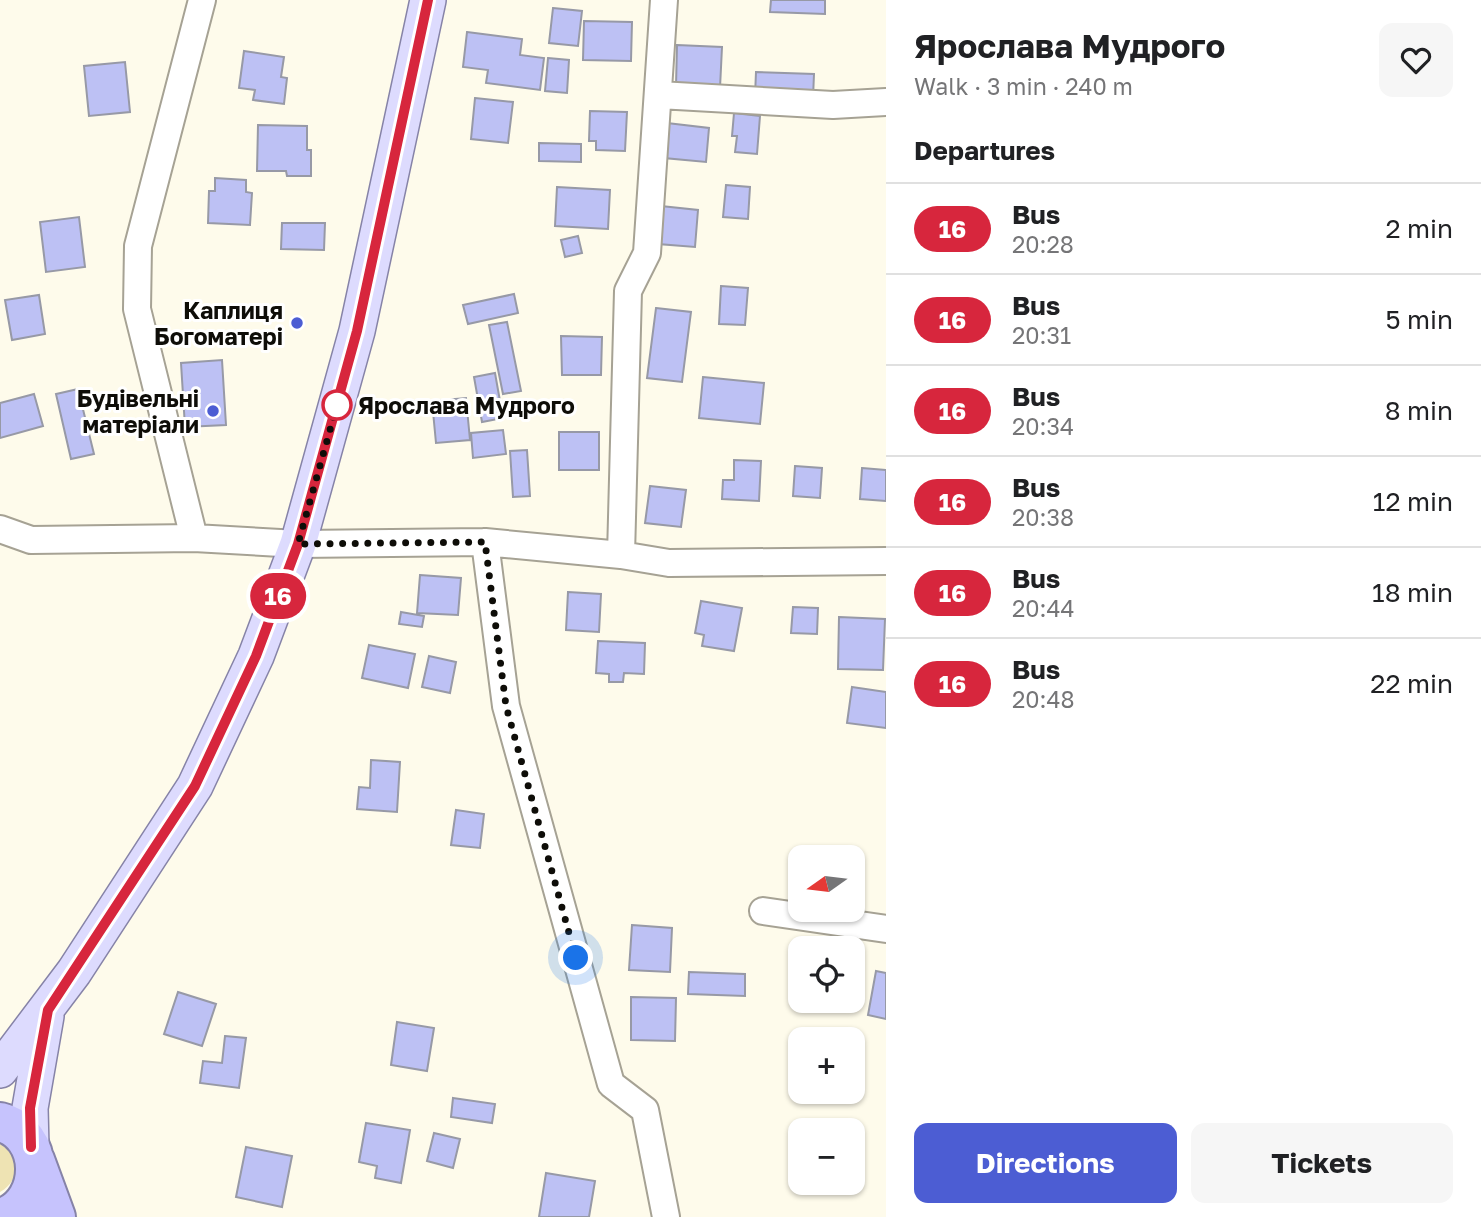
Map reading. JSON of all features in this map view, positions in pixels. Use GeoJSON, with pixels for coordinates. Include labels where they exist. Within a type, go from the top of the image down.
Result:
{"type":"FeatureCollection","features":[{"type":"Feature","properties":{"kind":"highway"},"geometry":{"type":"LineString","coordinates":[[0,1122],[19,1132],[33,1154],[55,1217]]}},
{"type":"Feature","properties":{"kind":"highway"},"geometry":{"type":"LineString","coordinates":[[4,1217],[22,1206],[31,1192],[36,1177],[33,1154]]}},
{"type":"Feature","properties":{"kind":"main road"},"geometry":{"type":"LineString","coordinates":[[0,1070],[48,1010],[195,786],[256,656],[298,544],[357,331],[428,0]]}},
{"type":"Feature","properties":{"kind":"main road"},"geometry":{"type":"LineString","coordinates":[[33,1154],[30,1108],[48,1010]]}},
{"type":"Feature","properties":{"kind":"street"},"geometry":{"type":"LineString","coordinates":[[194,538],[137,309],[138,246],[202,0]]}},
{"type":"Feature","properties":{"kind":"street"},"geometry":{"type":"LineString","coordinates":[[621,555],[628,291],[647,253],[664,0]]}},
{"type":"Feature","properties":{"kind":"street"},"geometry":{"type":"LineString","coordinates":[[659,95],[833,105],[886,102]]}},
{"type":"Feature","properties":{"kind":"street"},"geometry":{"type":"LineString","coordinates":[[0,529],[31,540],[194,538],[298,544],[485,542],[621,555],[669,563],[886,561]]}},
{"type":"Feature","properties":{"kind":"street"},"geometry":{"type":"LineString","coordinates":[[485,542],[506,706],[611,1084],[645,1110],[666,1217]]}},
{"type":"Feature","properties":{"kind":"street"},"geometry":{"type":"LineString","coordinates":[[763,911],[886,929]]}},
{"type":"Feature","properties":{"kind":"shaded area"},"geometry":{"type":"Polygon","coordinates":[[[0,1139],[11,1152],[16,1166],[12,1180],[0,1192],[0,1139]]]}},
{"type":"Feature","properties":{"kind":"building"},"geometry":{"type":"Polygon","coordinates":[[[771,0],[825,0],[825,14],[770,12],[771,0]]]}},
{"type":"Feature","properties":{"kind":"building"},"geometry":{"type":"Polygon","coordinates":[[[553,8],[582,11],[578,46],[549,43],[553,8]]]}},
{"type":"Feature","properties":{"kind":"building"},"geometry":{"type":"Polygon","coordinates":[[[584,21],[632,22],[631,61],[583,60],[584,21]]]}},
{"type":"Feature","properties":{"kind":"building"},"geometry":{"type":"Polygon","coordinates":[[[467,32],[522,39],[520,55],[544,58],[540,90],[486,83],[488,70],[463,67],[467,32]]]}},
{"type":"Feature","properties":{"kind":"building"},"geometry":{"type":"Polygon","coordinates":[[[677,45],[722,47],[720,88],[676,86],[677,45]]]}},
{"type":"Feature","properties":{"kind":"building"},"geometry":{"type":"Polygon","coordinates":[[[244,51],[284,57],[281,77],[287,78],[284,104],[253,100],[255,90],[239,88],[244,51]]]}},
{"type":"Feature","properties":{"kind":"building"},"geometry":{"type":"Polygon","coordinates":[[[548,58],[569,60],[567,93],[545,91],[548,58]]]}},
{"type":"Feature","properties":{"kind":"building"},"geometry":{"type":"Polygon","coordinates":[[[125,62],[130,112],[89,116],[84,66],[125,62]]]}},
{"type":"Feature","properties":{"kind":"building"},"geometry":{"type":"Polygon","coordinates":[[[756,72],[814,74],[813,98],[755,96],[756,72]]]}},
{"type":"Feature","properties":{"kind":"building"},"geometry":{"type":"Polygon","coordinates":[[[475,98],[513,102],[508,143],[471,139],[475,98]]]}},
{"type":"Feature","properties":{"kind":"building"},"geometry":{"type":"Polygon","coordinates":[[[590,111],[627,112],[625,151],[596,150],[596,141],[589,141],[590,111]]]}},
{"type":"Feature","properties":{"kind":"building"},"geometry":{"type":"Polygon","coordinates":[[[734,113],[760,116],[757,154],[735,152],[737,136],[732,136],[734,113]]]}},
{"type":"Feature","properties":{"kind":"building"},"geometry":{"type":"Polygon","coordinates":[[[667,123],[709,128],[706,162],[664,158],[667,123]]]}},
{"type":"Feature","properties":{"kind":"building"},"geometry":{"type":"Polygon","coordinates":[[[258,125],[307,126],[311,176],[287,176],[286,171],[257,171],[258,125]]]}},
{"type":"Feature","properties":{"kind":"building"},"geometry":{"type":"Polygon","coordinates":[[[539,143],[581,144],[581,162],[539,161],[539,143]]]}},
{"type":"Feature","properties":{"kind":"building"},"geometry":{"type":"Polygon","coordinates":[[[215,178],[246,180],[246,192],[252,193],[250,225],[208,223],[209,191],[215,191],[215,178]]]}},
{"type":"Feature","properties":{"kind":"building"},"geometry":{"type":"Polygon","coordinates":[[[726,185],[750,187],[748,219],[723,217],[726,185]]]}},
{"type":"Feature","properties":{"kind":"building"},"geometry":{"type":"Polygon","coordinates":[[[557,187],[610,190],[608,229],[555,226],[557,187]]]}},
{"type":"Feature","properties":{"kind":"building"},"geometry":{"type":"Polygon","coordinates":[[[661,206],[698,210],[695,247],[658,244],[661,206]]]}},
{"type":"Feature","properties":{"kind":"building"},"geometry":{"type":"Polygon","coordinates":[[[79,217],[85,267],[46,272],[40,222],[79,217]]]}},
{"type":"Feature","properties":{"kind":"building"},"geometry":{"type":"Polygon","coordinates":[[[282,223],[325,223],[324,250],[281,249],[282,223]]]}},
{"type":"Feature","properties":{"kind":"building"},"geometry":{"type":"Polygon","coordinates":[[[578,236],[582,253],[565,257],[561,240],[578,236]]]}},
{"type":"Feature","properties":{"kind":"building"},"geometry":{"type":"Polygon","coordinates":[[[721,286],[748,288],[745,325],[719,324],[721,286]]]}},
{"type":"Feature","properties":{"kind":"building"},"geometry":{"type":"Polygon","coordinates":[[[514,294],[518,313],[468,324],[463,305],[514,294]]]}},
{"type":"Feature","properties":{"kind":"building"},"geometry":{"type":"Polygon","coordinates":[[[39,295],[45,334],[12,340],[5,300],[39,295]]]}},
{"type":"Feature","properties":{"kind":"building"},"geometry":{"type":"Polygon","coordinates":[[[656,308],[691,312],[682,382],[647,378],[656,308]]]}},
{"type":"Feature","properties":{"kind":"building"},"geometry":{"type":"Polygon","coordinates":[[[507,322],[521,391],[503,394],[489,325],[507,322]]]}},
{"type":"Feature","properties":{"kind":"building"},"geometry":{"type":"Polygon","coordinates":[[[561,336],[602,337],[601,375],[562,375],[561,336]]]}},
{"type":"Feature","properties":{"kind":"building"},"geometry":{"type":"Polygon","coordinates":[[[222,360],[226,425],[185,427],[181,363],[222,360]]]}},
{"type":"Feature","properties":{"kind":"building"},"geometry":{"type":"Polygon","coordinates":[[[495,373],[503,418],[482,422],[474,377],[495,373]]]}},
{"type":"Feature","properties":{"kind":"building"},"geometry":{"type":"Polygon","coordinates":[[[703,377],[764,383],[760,424],[699,418],[703,377]]]}},
{"type":"Feature","properties":{"kind":"building"},"geometry":{"type":"Polygon","coordinates":[[[78,389],[94,454],[71,459],[56,394],[78,389]]]}},
{"type":"Feature","properties":{"kind":"building"},"geometry":{"type":"Polygon","coordinates":[[[34,394],[43,426],[0,438],[0,403],[34,394]]]}},
{"type":"Feature","properties":{"kind":"building"},"geometry":{"type":"Polygon","coordinates":[[[466,398],[470,440],[436,443],[432,401],[466,398]]]}},
{"type":"Feature","properties":{"kind":"building"},"geometry":{"type":"Polygon","coordinates":[[[503,430],[506,454],[473,458],[471,433],[503,430]]]}},
{"type":"Feature","properties":{"kind":"building"},"geometry":{"type":"Polygon","coordinates":[[[559,432],[599,432],[599,470],[559,470],[559,432]]]}},
{"type":"Feature","properties":{"kind":"building"},"geometry":{"type":"Polygon","coordinates":[[[527,450],[530,496],[513,497],[510,451],[527,450]]]}},
{"type":"Feature","properties":{"kind":"building"},"geometry":{"type":"Polygon","coordinates":[[[734,460],[761,461],[759,501],[722,499],[723,480],[734,480],[734,460]]]}},
{"type":"Feature","properties":{"kind":"building"},"geometry":{"type":"Polygon","coordinates":[[[795,466],[822,468],[820,498],[793,496],[795,466]]]}},
{"type":"Feature","properties":{"kind":"building"},"geometry":{"type":"Polygon","coordinates":[[[862,468],[886,470],[886,501],[860,499],[862,468]]]}},
{"type":"Feature","properties":{"kind":"building"},"geometry":{"type":"Polygon","coordinates":[[[650,486],[686,490],[681,527],[645,523],[650,486]]]}},
{"type":"Feature","properties":{"kind":"building"},"geometry":{"type":"Polygon","coordinates":[[[420,575],[461,578],[458,615],[417,613],[420,575]]]}},
{"type":"Feature","properties":{"kind":"building"},"geometry":{"type":"Polygon","coordinates":[[[568,592],[601,594],[599,632],[566,630],[568,592]]]}},
{"type":"Feature","properties":{"kind":"building"},"geometry":{"type":"Polygon","coordinates":[[[701,601],[742,608],[734,651],[702,646],[704,635],[695,633],[701,601]]]}},
{"type":"Feature","properties":{"kind":"building"},"geometry":{"type":"Polygon","coordinates":[[[793,607],[818,608],[817,634],[791,633],[793,607]]]}},
{"type":"Feature","properties":{"kind":"building"},"geometry":{"type":"Polygon","coordinates":[[[401,612],[424,616],[422,627],[399,624],[401,612]]]}},
{"type":"Feature","properties":{"kind":"building"},"geometry":{"type":"Polygon","coordinates":[[[839,617],[885,619],[883,670],[838,669],[839,617]]]}},
{"type":"Feature","properties":{"kind":"building"},"geometry":{"type":"Polygon","coordinates":[[[598,641],[645,643],[644,674],[624,673],[623,682],[609,682],[609,674],[596,673],[598,641]]]}},
{"type":"Feature","properties":{"kind":"building"},"geometry":{"type":"Polygon","coordinates":[[[369,645],[415,654],[408,688],[362,678],[369,645]]]}},
{"type":"Feature","properties":{"kind":"building"},"geometry":{"type":"Polygon","coordinates":[[[429,656],[456,662],[450,693],[422,687],[429,656]]]}},
{"type":"Feature","properties":{"kind":"building"},"geometry":{"type":"Polygon","coordinates":[[[852,687],[886,692],[886,728],[847,723],[852,687]]]}},
{"type":"Feature","properties":{"kind":"building"},"geometry":{"type":"Polygon","coordinates":[[[371,760],[400,762],[397,812],[357,809],[359,787],[370,788],[371,760]]]}},
{"type":"Feature","properties":{"kind":"building"},"geometry":{"type":"Polygon","coordinates":[[[456,810],[484,814],[480,848],[451,845],[456,810]]]}},
{"type":"Feature","properties":{"kind":"building"},"geometry":{"type":"Polygon","coordinates":[[[632,925],[672,928],[670,972],[629,970],[632,925]]]}},
{"type":"Feature","properties":{"kind":"building"},"geometry":{"type":"Polygon","coordinates":[[[876,971],[886,973],[886,1019],[868,1015],[876,971]]]}},
{"type":"Feature","properties":{"kind":"building"},"geometry":{"type":"Polygon","coordinates":[[[689,972],[745,974],[745,996],[688,994],[689,972]]]}},
{"type":"Feature","properties":{"kind":"building"},"geometry":{"type":"Polygon","coordinates":[[[178,992],[216,1004],[202,1046],[164,1034],[178,992]]]}},
{"type":"Feature","properties":{"kind":"building"},"geometry":{"type":"Polygon","coordinates":[[[631,997],[676,998],[675,1041],[631,1040],[631,997]]]}},
{"type":"Feature","properties":{"kind":"building"},"geometry":{"type":"Polygon","coordinates":[[[397,1022],[434,1028],[427,1071],[391,1065],[397,1022]]]}},
{"type":"Feature","properties":{"kind":"building"},"geometry":{"type":"Polygon","coordinates":[[[225,1036],[246,1038],[239,1088],[200,1083],[203,1061],[222,1063],[225,1036]]]}},
{"type":"Feature","properties":{"kind":"building"},"geometry":{"type":"Polygon","coordinates":[[[453,1098],[495,1104],[492,1123],[451,1117],[453,1098]]]}},
{"type":"Feature","properties":{"kind":"building"},"geometry":{"type":"Polygon","coordinates":[[[366,1123],[410,1130],[401,1183],[375,1178],[377,1166],[359,1162],[366,1123]]]}},
{"type":"Feature","properties":{"kind":"building"},"geometry":{"type":"Polygon","coordinates":[[[434,1133],[460,1139],[453,1168],[427,1161],[434,1133]]]}},
{"type":"Feature","properties":{"kind":"building"},"geometry":{"type":"Polygon","coordinates":[[[246,1147],[292,1156],[282,1207],[236,1197],[246,1147]]]}},
{"type":"Feature","properties":{"kind":"building"},"geometry":{"type":"Polygon","coordinates":[[[546,1173],[595,1181],[589,1217],[539,1217],[546,1173]]]}},
{"type":"Feature","properties":{"kind":"bus line","name":"16"},"geometry":{"type":"LineString","coordinates":[[31,1147],[30,1108],[48,1010],[195,786],[256,656],[298,544],[357,331],[428,0]]}},
{"type":"Feature","properties":{"kind":"place","name":"Каплиця Богоматері"},"geometry":{"type":"Point","coordinates":[297,323]}},
{"type":"Feature","properties":{"kind":"place","name":"Ярослава Мудрого"},"geometry":{"type":"Point","coordinates":[337,405]}},
{"type":"Feature","properties":{"kind":"place","name":"Будівельні матеріали"},"geometry":{"type":"Point","coordinates":[213,411]}},
{"type":"Feature","properties":{"kind":"route"},"geometry":{"type":"LineString","coordinates":[[337,405],[298,544],[485,542],[506,706],[576,958]]}}]}
